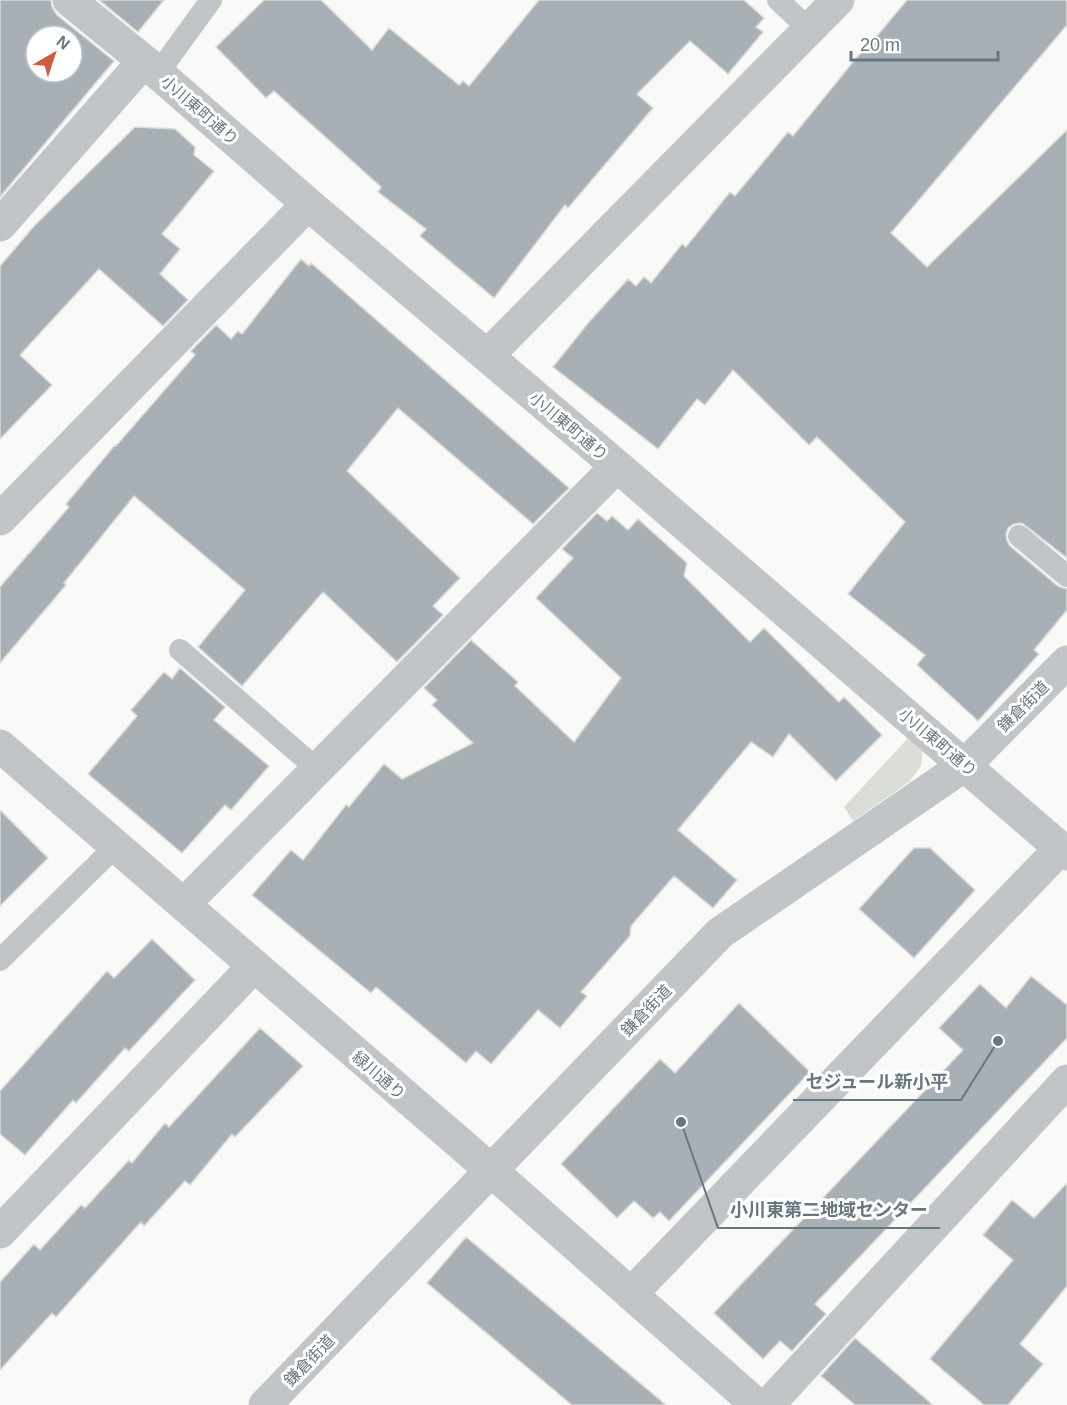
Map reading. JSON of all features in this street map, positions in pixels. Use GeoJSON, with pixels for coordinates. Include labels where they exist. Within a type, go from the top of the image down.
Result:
{"type":"FeatureCollection","features":[{"type":"Feature","properties":{"kind":"street","name":"小川東町通り"},"geometry":{"type":"LineString","coordinates":[[69,0],[151,67],[1064,851]]}},
{"type":"Feature","properties":{"kind":"street"},"geometry":{"type":"LineString","coordinates":[[487,356],[838,0]]}},
{"type":"Feature","properties":{"kind":"street"},"geometry":{"type":"LineString","coordinates":[[1,221],[151,67]]}},
{"type":"Feature","properties":{"kind":"street"},"geometry":{"type":"LineString","coordinates":[[0,519],[308,204]]}},
{"type":"Feature","properties":{"kind":"street"},"geometry":{"type":"LineString","coordinates":[[184,904],[617,466]]}},
{"type":"Feature","properties":{"kind":"street","name":"鎌倉街道"},"geometry":{"type":"LineString","coordinates":[[265,1405],[720,933],[965,765],[1067,662]]}},
{"type":"Feature","properties":{"kind":"street","name":"緑川通り"},"geometry":{"type":"LineString","coordinates":[[0,746],[491,1171],[757,1405]]}},
{"type":"Feature","properties":{"kind":"street"},"geometry":{"type":"LineString","coordinates":[[631,1294],[1064,851]]}},
{"type":"Feature","properties":{"kind":"street"},"geometry":{"type":"LineString","coordinates":[[0,1232],[253,967]]}},
{"type":"Feature","properties":{"kind":"street"},"geometry":{"type":"LineString","coordinates":[[768,1405],[1067,1081]]}},
{"type":"Feature","properties":{"kind":"lane"},"geometry":{"type":"LineString","coordinates":[[151,67],[211,0]]}},
{"type":"Feature","properties":{"kind":"lane"},"geometry":{"type":"LineString","coordinates":[[778,0],[809,29]]}},
{"type":"Feature","properties":{"kind":"lane"},"geometry":{"type":"LineString","coordinates":[[1019,536],[1067,576]]}},
{"type":"Feature","properties":{"kind":"lane"},"geometry":{"type":"LineString","coordinates":[[180,650],[317,769]]}},
{"type":"Feature","properties":{"kind":"lane"},"geometry":{"type":"LineString","coordinates":[[0,960],[116,846]]}},
{"type":"Feature","properties":{"kind":"shaded area"},"geometry":{"type":"Polygon","coordinates":[[[911,735],[923,749],[921,766],[909,782],[853,821],[844,807],[911,735]]]}},
{"type":"Feature","properties":{"kind":"building"},"geometry":{"type":"Polygon","coordinates":[[[0,0],[51,0],[57,15],[68,24],[24,24],[24,84],[84,84],[84,37],[114,61],[0,197],[0,0]]]}},
{"type":"Feature","properties":{"kind":"building"},"geometry":{"type":"Polygon","coordinates":[[[99,0],[164,0],[138,32],[99,0]]]}},
{"type":"Feature","properties":{"kind":"building"},"geometry":{"type":"Polygon","coordinates":[[[264,0],[321,0],[372,50],[389,28],[459,85],[463,81],[469,86],[539,0],[744,0],[764,18],[756,27],[763,32],[728,74],[690,41],[637,94],[653,108],[568,208],[565,205],[494,298],[420,236],[426,229],[378,192],[381,187],[274,91],[266,98],[216,47],[264,0]]]}},
{"type":"Feature","properties":{"kind":"building"},"geometry":{"type":"Polygon","coordinates":[[[907,0],[1067,0],[1067,25],[891,233],[927,267],[1067,130],[1067,558],[1022,523],[1008,528],[1006,534],[1010,546],[1058,586],[1067,589],[1067,610],[1034,650],[1039,654],[978,721],[917,665],[925,655],[848,594],[905,522],[817,437],[809,445],[733,370],[705,405],[697,399],[658,449],[553,367],[628,279],[636,286],[644,277],[651,283],[682,244],[686,247],[730,192],[735,196],[788,132],[793,136],[866,46],[867,48],[907,0]]]}},
{"type":"Feature","properties":{"kind":"building"},"geometry":{"type":"Polygon","coordinates":[[[135,127],[175,129],[195,147],[194,155],[214,171],[162,234],[180,249],[160,274],[188,300],[163,326],[99,269],[20,355],[52,385],[0,439],[0,266],[35,225],[135,127]]]}},
{"type":"Feature","properties":{"kind":"building"},"geometry":{"type":"Polygon","coordinates":[[[301,259],[309,266],[311,263],[569,488],[533,524],[398,408],[347,471],[460,578],[433,606],[443,615],[397,662],[323,592],[242,686],[198,647],[245,590],[134,496],[64,583],[66,585],[0,663],[0,587],[69,507],[66,504],[115,445],[195,355],[191,351],[216,325],[231,339],[238,331],[242,334],[301,259]]]}},
{"type":"Feature","properties":{"kind":"building"},"geometry":{"type":"Polygon","coordinates":[[[597,513],[607,521],[612,516],[628,530],[638,519],[687,563],[684,576],[750,642],[764,628],[839,702],[844,697],[882,735],[836,781],[789,734],[773,757],[751,742],[678,830],[737,880],[713,908],[674,876],[631,926],[630,936],[581,992],[587,996],[560,1028],[538,1010],[491,1064],[476,1051],[466,1063],[376,987],[371,993],[252,895],[291,850],[303,860],[346,805],[349,807],[384,764],[402,779],[473,743],[432,705],[437,700],[424,688],[471,640],[518,682],[515,686],[574,742],[621,678],[536,598],[573,558],[562,549],[597,513]]]}},
{"type":"Feature","properties":{"kind":"building"},"geometry":{"type":"Polygon","coordinates":[[[180,668],[225,707],[214,720],[269,766],[231,810],[225,805],[182,853],[88,774],[137,716],[131,710],[164,672],[172,679],[180,668]]]}},
{"type":"Feature","properties":{"kind":"building"},"geometry":{"type":"Polygon","coordinates":[[[0,810],[48,858],[0,906],[0,810]]]}},
{"type":"Feature","properties":{"kind":"building"},"geometry":{"type":"Polygon","coordinates":[[[914,848],[930,848],[975,890],[914,958],[859,909],[914,848]]]}},
{"type":"Feature","properties":{"kind":"building"},"geometry":{"type":"Polygon","coordinates":[[[152,939],[195,980],[129,1051],[125,1048],[76,1103],[73,1100],[25,1155],[0,1134],[0,1091],[107,971],[114,978],[152,939]]]}},
{"type":"Feature","properties":{"kind":"building"},"geometry":{"type":"Polygon","coordinates":[[[1031,976],[1067,1005],[1067,1038],[815,1304],[826,1314],[792,1351],[780,1341],[763,1359],[714,1313],[963,1050],[939,1028],[980,984],[1006,1008],[1031,976]]]}},
{"type":"Feature","properties":{"kind":"building"},"geometry":{"type":"Polygon","coordinates":[[[739,1003],[810,1072],[669,1221],[660,1212],[653,1218],[634,1201],[617,1218],[561,1164],[660,1059],[675,1073],[739,1003]]]}},
{"type":"Feature","properties":{"kind":"building"},"geometry":{"type":"Polygon","coordinates":[[[260,1028],[303,1066],[235,1137],[232,1134],[190,1185],[185,1181],[144,1226],[141,1222],[56,1317],[52,1313],[0,1370],[0,1282],[34,1244],[40,1250],[81,1205],[85,1208],[129,1160],[132,1163],[165,1123],[169,1127],[260,1028]]]}},
{"type":"Feature","properties":{"kind":"building"},"geometry":{"type":"Polygon","coordinates":[[[1067,1183],[1067,1286],[1020,1344],[1043,1364],[1008,1405],[984,1405],[930,1359],[1013,1260],[983,1235],[1012,1200],[1034,1218],[1067,1183]]]}},
{"type":"Feature","properties":{"kind":"building"},"geometry":{"type":"Polygon","coordinates":[[[466,1237],[666,1405],[572,1405],[427,1283],[466,1237]]]}},
{"type":"Feature","properties":{"kind":"building"},"geometry":{"type":"Polygon","coordinates":[[[855,1338],[933,1405],[855,1405],[821,1376],[855,1338]]]}},
{"type":"Feature","properties":{"kind":"place","name":"セジュール新小平"},"geometry":{"type":"Point","coordinates":[998,1041]}},
{"type":"Feature","properties":{"kind":"place","name":"小川東第二地域センター"},"geometry":{"type":"Point","coordinates":[681,1122]}}]}
